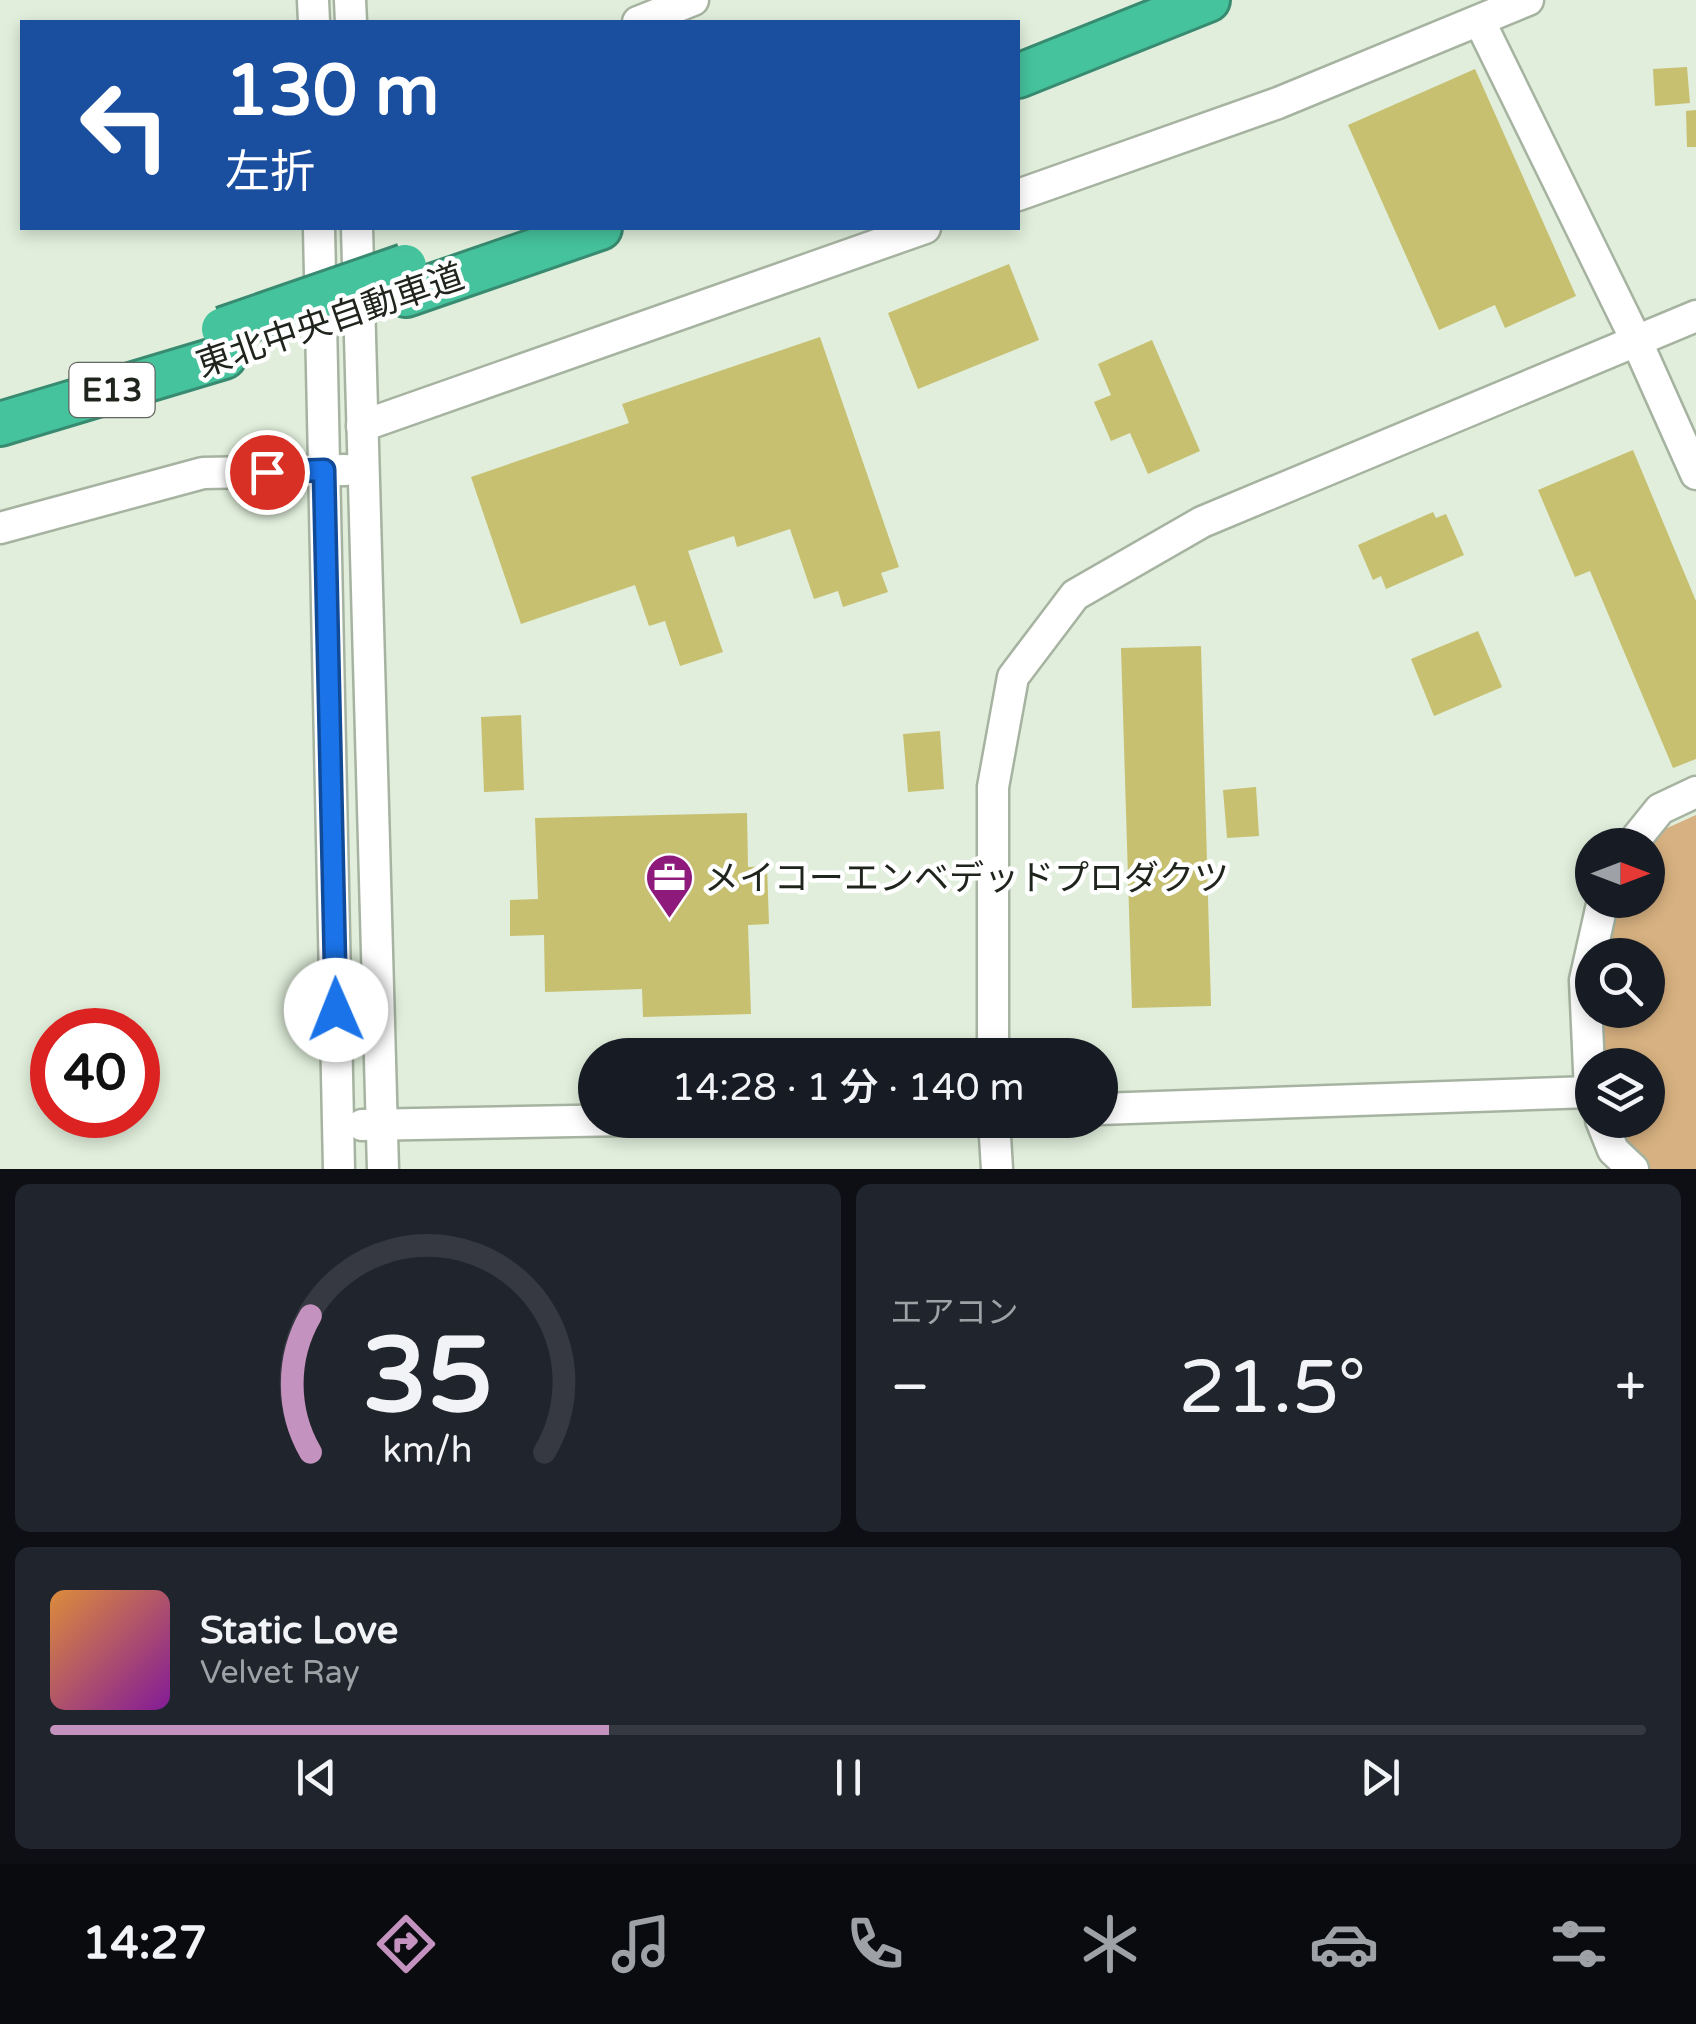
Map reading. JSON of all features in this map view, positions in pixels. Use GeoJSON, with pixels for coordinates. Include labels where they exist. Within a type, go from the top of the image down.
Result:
{"type":"FeatureCollection","features":[{"type":"Feature","properties":{"kind":"highway"},"geometry":{"type":"LineString","coordinates":[[1020,47],[1141,0]]}},
{"type":"Feature","properties":{"kind":"highway"},"geometry":{"type":"LineString","coordinates":[[1020,75],[1208,0]]}},
{"type":"Feature","properties":{"kind":"highway","name":"東北中央自動車道"},"geometry":{"type":"LineString","coordinates":[[406,280],[514,230]]}},
{"type":"Feature","properties":{"kind":"highway","name":"東北中央自動車道"},"geometry":{"type":"LineString","coordinates":[[0,424],[406,280],[593,230]]}},
{"type":"Feature","properties":{"kind":"highway","name":"東北中央自動車道"},"geometry":{"type":"LineString","coordinates":[[0,398],[223,343]]}},
{"type":"Feature","properties":{"kind":"street"},"geometry":{"type":"LineString","coordinates":[[643,20],[693,0]]}},
{"type":"Feature","properties":{"kind":"street"},"geometry":{"type":"LineString","coordinates":[[1020,194],[1278,103],[1528,0]]}},
{"type":"Feature","properties":{"kind":"street"},"geometry":{"type":"LineString","coordinates":[[1480,22],[1637,342],[1696,474]]}},
{"type":"Feature","properties":{"kind":"street"},"geometry":{"type":"LineString","coordinates":[[318,230],[339,1169]]}},
{"type":"Feature","properties":{"kind":"street"},"geometry":{"type":"LineString","coordinates":[[356,230],[382,1169]]}},
{"type":"Feature","properties":{"kind":"street"},"geometry":{"type":"LineString","coordinates":[[362,426],[919,230]]}},
{"type":"Feature","properties":{"kind":"street"},"geometry":{"type":"LineString","coordinates":[[993,1038],[993,786],[1013,677],[1074,595],[1202,522],[1696,316]]}},
{"type":"Feature","properties":{"kind":"street"},"geometry":{"type":"LineString","coordinates":[[0,528],[202,473],[363,470]]}},
{"type":"Feature","properties":{"kind":"street"},"geometry":{"type":"LineString","coordinates":[[1645,828],[1660,809],[1696,792]]}},
{"type":"Feature","properties":{"kind":"street"},"geometry":{"type":"LineString","coordinates":[[1590,1048],[1585,980],[1599,918]]}},
{"type":"Feature","properties":{"kind":"street"},"geometry":{"type":"LineString","coordinates":[[1118,1108],[1575,1104]]}},
{"type":"Feature","properties":{"kind":"street"},"geometry":{"type":"LineString","coordinates":[[339,1126],[578,1121]]}},
{"type":"Feature","properties":{"kind":"street"},"geometry":{"type":"LineString","coordinates":[[995,1138],[997,1169]]}},
{"type":"Feature","properties":{"kind":"street"},"geometry":{"type":"LineString","coordinates":[[1607,1138],[1612,1150],[1633,1169]]}},
{"type":"Feature","properties":{"kind":"shaded area"},"geometry":{"type":"Polygon","coordinates":[[[1696,815],[1696,1169],[1610,1169],[1604,1161],[1595,1138],[1665,1138],[1665,1048],[1582,1048],[1581,1028],[1665,1028],[1665,938],[1578,938],[1582,918],[1665,918],[1665,829],[1696,815]]]}},
{"type":"Feature","properties":{"kind":"building"},"geometry":{"type":"Polygon","coordinates":[[[1687,67],[1690,103],[1655,106],[1653,69],[1687,67]]]}},
{"type":"Feature","properties":{"kind":"building"},"geometry":{"type":"Polygon","coordinates":[[[1475,69],[1576,296],[1505,328],[1495,305],[1439,330],[1348,125],[1475,69]]]}},
{"type":"Feature","properties":{"kind":"building"},"geometry":{"type":"Polygon","coordinates":[[[1696,110],[1696,147],[1687,147],[1686,111],[1696,110]]]}},
{"type":"Feature","properties":{"kind":"building"},"geometry":{"type":"Polygon","coordinates":[[[1009,264],[1039,340],[918,389],[888,313],[1009,264]]]}},
{"type":"Feature","properties":{"kind":"building"},"geometry":{"type":"Polygon","coordinates":[[[820,337],[899,567],[881,573],[888,592],[843,607],[838,591],[814,599],[790,529],[737,547],[734,536],[688,551],[723,652],[680,666],[665,621],[649,626],[635,585],[521,624],[471,477],[629,423],[622,404],[820,337]]]}},
{"type":"Feature","properties":{"kind":"building"},"geometry":{"type":"Polygon","coordinates":[[[1152,340],[1200,451],[1148,474],[1130,433],[1111,441],[1094,402],[1111,395],[1098,364],[1152,340]]]}},
{"type":"Feature","properties":{"kind":"building"},"geometry":{"type":"Polygon","coordinates":[[[1633,450],[1696,601],[1696,759],[1673,768],[1590,571],[1575,577],[1538,490],[1633,450]]]}},
{"type":"Feature","properties":{"kind":"building"},"geometry":{"type":"Polygon","coordinates":[[[1433,512],[1436,518],[1446,514],[1464,555],[1386,589],[1381,576],[1373,580],[1358,545],[1433,512]]]}},
{"type":"Feature","properties":{"kind":"building"},"geometry":{"type":"Polygon","coordinates":[[[1478,631],[1502,687],[1434,716],[1411,659],[1478,631]]]}},
{"type":"Feature","properties":{"kind":"building"},"geometry":{"type":"Polygon","coordinates":[[[1201,646],[1211,1006],[1132,1008],[1121,648],[1201,646]]]}},
{"type":"Feature","properties":{"kind":"building"},"geometry":{"type":"Polygon","coordinates":[[[521,715],[524,790],[484,792],[481,717],[521,715]]]}},
{"type":"Feature","properties":{"kind":"building"},"geometry":{"type":"Polygon","coordinates":[[[940,731],[944,789],[908,792],[903,734],[940,731]]]}},
{"type":"Feature","properties":{"kind":"building"},"geometry":{"type":"Polygon","coordinates":[[[1256,787],[1259,836],[1227,838],[1223,790],[1256,787]]]}},
{"type":"Feature","properties":{"kind":"building"},"geometry":{"type":"Polygon","coordinates":[[[747,813],[748,867],[767,866],[769,924],[748,925],[751,1014],[643,1017],[642,989],[545,992],[544,935],[510,936],[510,900],[538,899],[535,818],[747,813]]]}},
{"type":"Feature","properties":{"kind":"place","name":"メイコーエンベデッドプロダクツ"},"geometry":{"type":"Point","coordinates":[669,920]}},
{"type":"Feature","properties":{"kind":"route"},"geometry":{"type":"LineString","coordinates":[[267,472],[324,470],[336,1010]]}}]}
